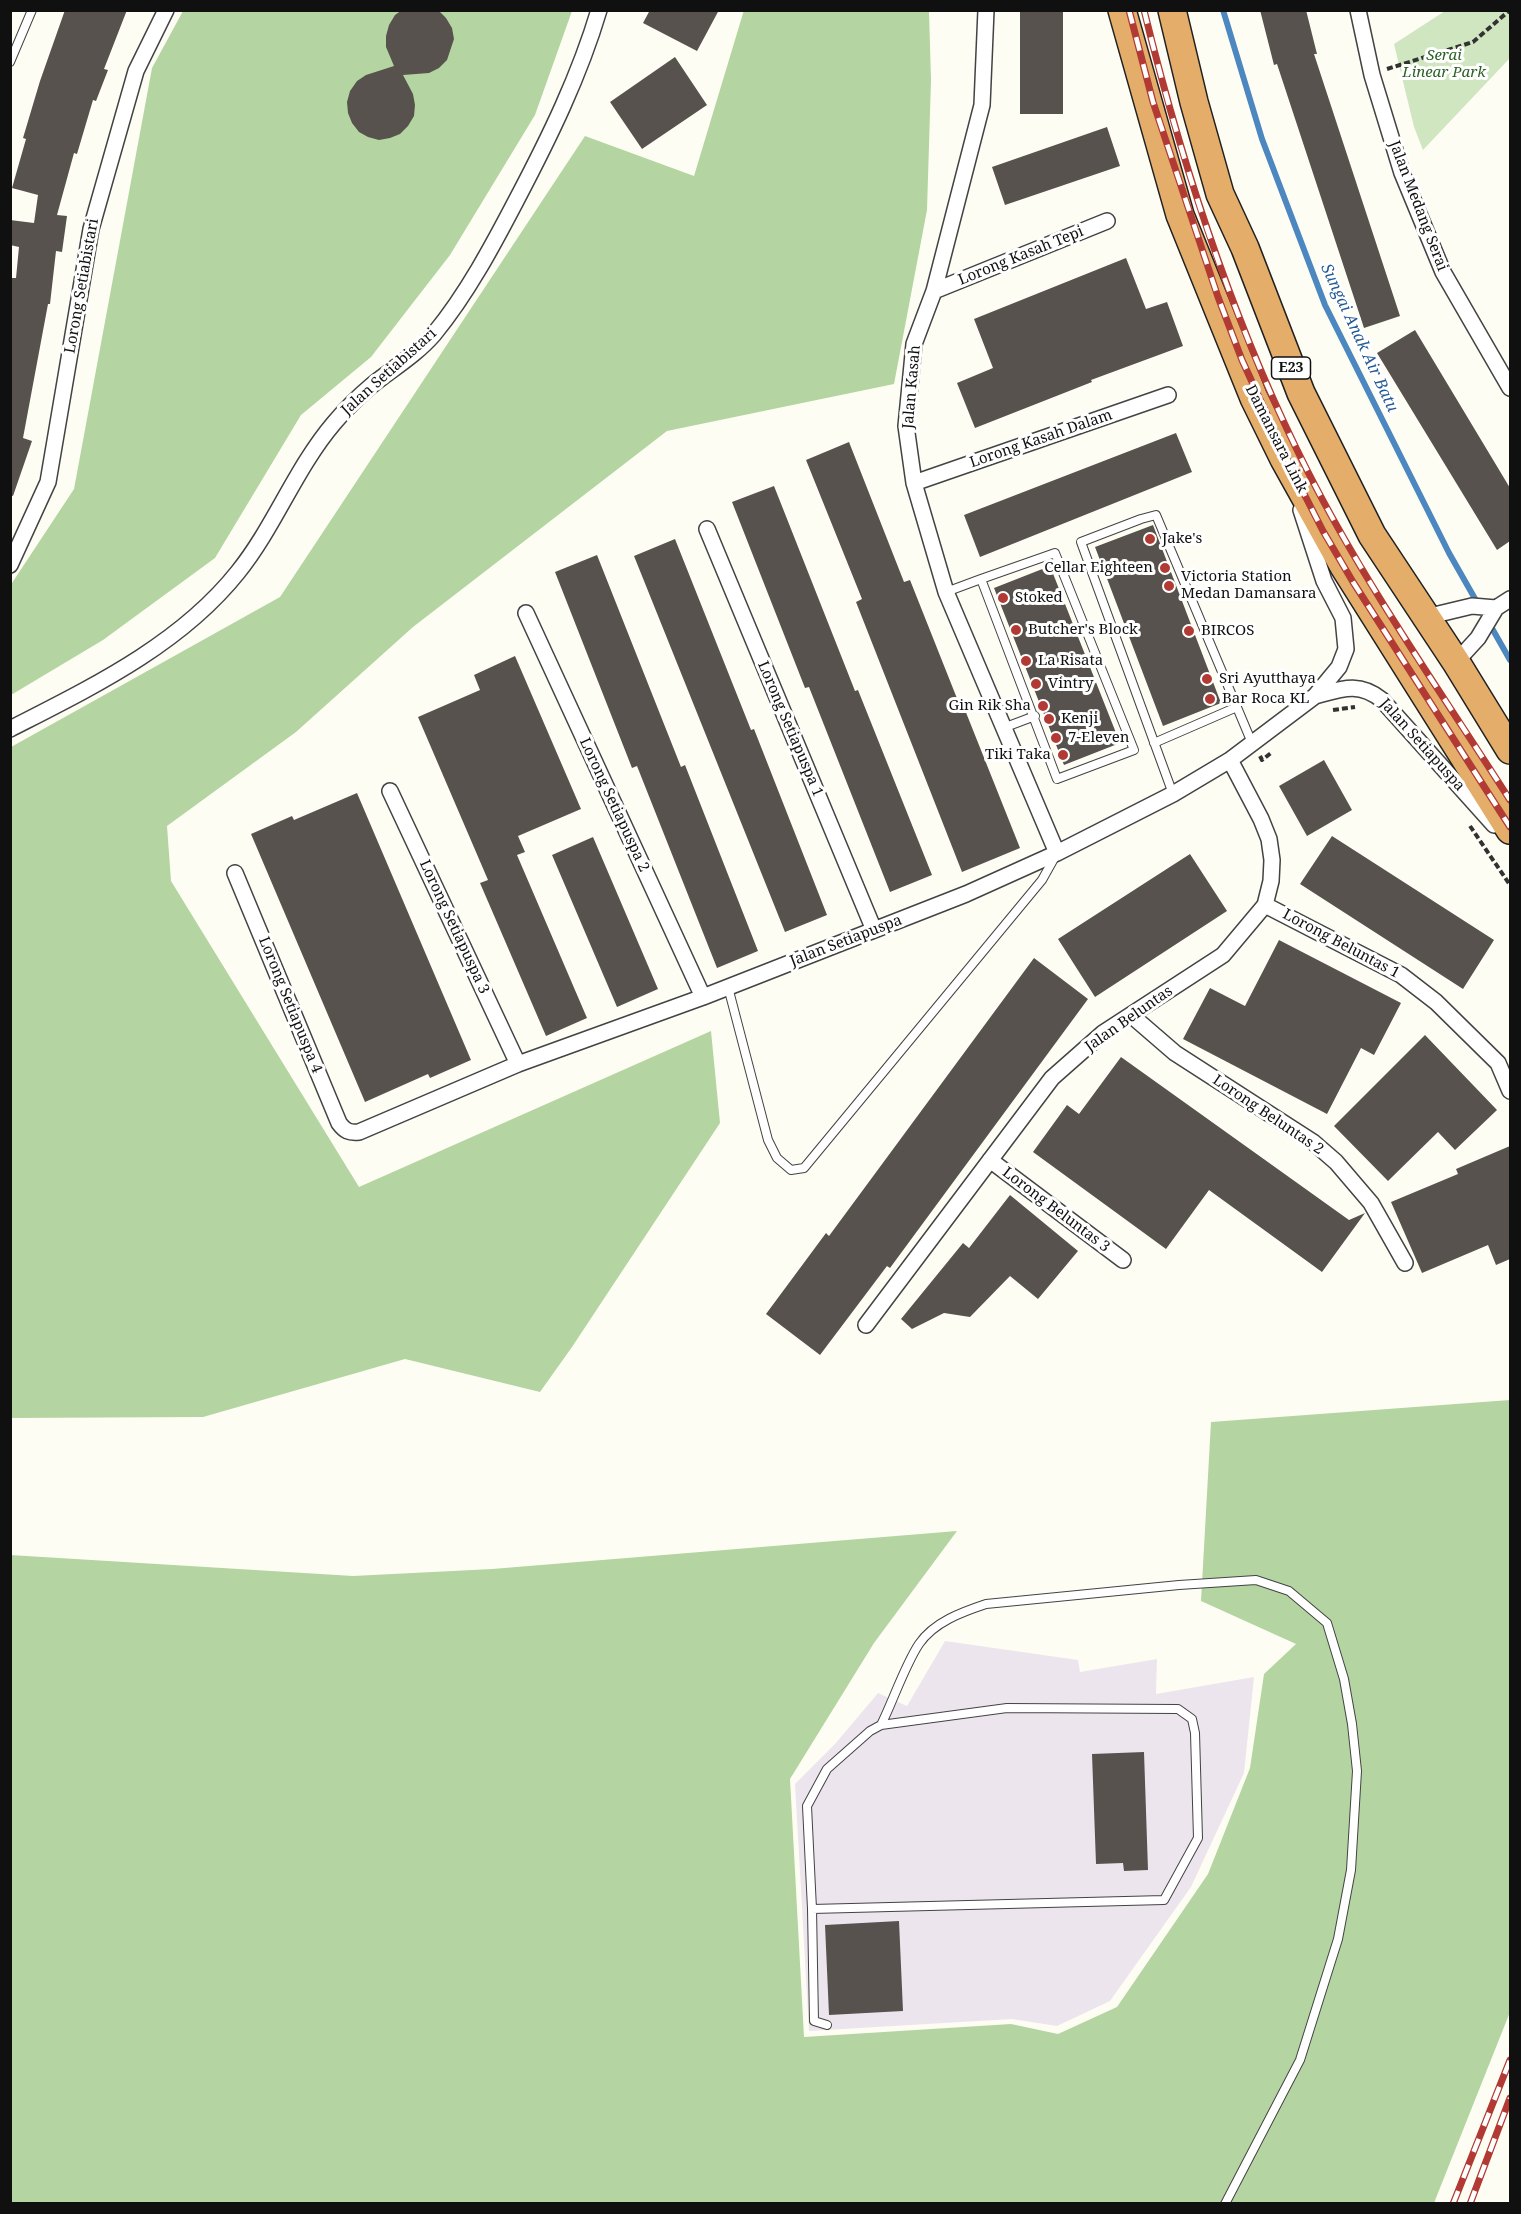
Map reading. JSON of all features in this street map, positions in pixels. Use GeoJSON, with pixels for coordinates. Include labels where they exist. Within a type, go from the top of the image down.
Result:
{"type":"FeatureCollection","features":[{"type":"Feature","properties":{"kind":"highway","name":"Damansara Link"},"geometry":{"type":"LineString","coordinates":[[1122,10],[1180,215],[1254,398],[1284,459],[1343,565],[1510,830]]}},
{"type":"Feature","properties":{"kind":"highway","name":"E23"},"geometry":{"type":"LineString","coordinates":[[1172,10],[1194,102],[1220,194],[1245,248],[1301,393],[1372,535],[1510,750]]}},
{"type":"Feature","properties":{"kind":"highway"},"geometry":{"type":"LineString","coordinates":[[1183,10],[1194,102]]}},
{"type":"Feature","properties":{"kind":"street","name":"Lorong Setiabistari"},"geometry":{"type":"LineString","coordinates":[[10,565],[48,482],[91,229],[136,71],[166,10]]}},
{"type":"Feature","properties":{"kind":"street","name":"Jalan Setiabistari"},"geometry":{"type":"LineString","coordinates":[[10,729],[98,684],[171,637],[208,606],[239,572],[318,442],[342,413],[432,336],[449,315],[496,238],[557,121],[588,46],[599,10]]}},
{"type":"Feature","properties":{"kind":"street","name":"Jalan Kasah"},"geometry":{"type":"LineString","coordinates":[[986,10],[982,105],[934,291],[914,344],[906,426],[914,483],[946,592],[1057,853]]}},
{"type":"Feature","properties":{"kind":"street","name":"Jalan Medang Serai"},"geometry":{"type":"LineString","coordinates":[[1358,10],[1372,75],[1402,173],[1443,272],[1510,388]]}},
{"type":"Feature","properties":{"kind":"street","name":"Lorong Kasah Tepi"},"geometry":{"type":"LineString","coordinates":[[934,291],[1107,220]]}},
{"type":"Feature","properties":{"kind":"street","name":"Lorong Kasah Dalam"},"geometry":{"type":"LineString","coordinates":[[914,483],[1168,395]]}},
{"type":"Feature","properties":{"kind":"street","name":"Jalan Setiapuspa"},"geometry":{"type":"LineString","coordinates":[[351,1133],[359,1132],[518,1064],[703,997],[966,894],[1057,853],[1173,794],[1230,760],[1315,696],[1339,667],[1346,649],[1343,618],[1324,581],[1284,459]]}},
{"type":"Feature","properties":{"kind":"street","name":"Lorong Setiapuspa 1"},"geometry":{"type":"LineString","coordinates":[[707,529],[874,930]]}},
{"type":"Feature","properties":{"kind":"street"},"geometry":{"type":"LineString","coordinates":[[1426,617],[1486,612],[1510,599]]}},
{"type":"Feature","properties":{"kind":"street"},"geometry":{"type":"LineString","coordinates":[[1456,663],[1478,638],[1486,612]]}},
{"type":"Feature","properties":{"kind":"street","name":"Lorong Setiapuspa 2"},"geometry":{"type":"LineString","coordinates":[[526,613],[703,997]]}},
{"type":"Feature","properties":{"kind":"street","name":"Jalan Setiapuspa"},"geometry":{"type":"LineString","coordinates":[[1315,696],[1344,688],[1372,691],[1510,842]]}},
{"type":"Feature","properties":{"kind":"street"},"geometry":{"type":"LineString","coordinates":[[1230,760],[1269,839],[1272,860],[1266,905]]}},
{"type":"Feature","properties":{"kind":"street","name":"Lorong Setiapuspa 3"},"geometry":{"type":"LineString","coordinates":[[390,791],[518,1064]]}},
{"type":"Feature","properties":{"kind":"street","name":"Lorong Setiapuspa 4"},"geometry":{"type":"LineString","coordinates":[[235,873],[339,1123],[351,1133]]}},
{"type":"Feature","properties":{"kind":"street","name":"Jalan Beluntas"},"geometry":{"type":"LineString","coordinates":[[866,1325],[1052,1078],[1103,1033],[1223,956],[1266,905]]}},
{"type":"Feature","properties":{"kind":"street","name":"Lorong Beluntas 1"},"geometry":{"type":"LineString","coordinates":[[1266,905],[1401,975],[1436,1002],[1498,1063],[1510,1091]]}},
{"type":"Feature","properties":{"kind":"street","name":"Lorong Beluntas 2"},"geometry":{"type":"LineString","coordinates":[[1131,1015],[1175,1053],[1313,1142],[1336,1162],[1371,1203],[1405,1263]]}},
{"type":"Feature","properties":{"kind":"street","name":"Lorong Beluntas 3"},"geometry":{"type":"LineString","coordinates":[[990,1161],[1123,1260]]}},
{"type":"Feature","properties":{"kind":"lane"},"geometry":{"type":"LineString","coordinates":[[10,63],[32,10]]}},
{"type":"Feature","properties":{"kind":"lane"},"geometry":{"type":"LineString","coordinates":[[1173,794],[1081,542],[1141,519],[1156,516],[1252,743]]}},
{"type":"Feature","properties":{"kind":"lane"},"geometry":{"type":"LineString","coordinates":[[946,592],[981,579],[1055,553],[1134,750],[1057,779],[1035,716],[981,579]]}},
{"type":"Feature","properties":{"kind":"lane"},"geometry":{"type":"LineString","coordinates":[[1154,743],[1237,707]]}},
{"type":"Feature","properties":{"kind":"lane"},"geometry":{"type":"LineString","coordinates":[[1004,728],[1035,716]]}},
{"type":"Feature","properties":{"kind":"lane"},"geometry":{"type":"LineString","coordinates":[[728,987],[768,1140],[777,1158],[791,1170],[804,1168],[1042,880],[1057,853]]}},
{"type":"Feature","properties":{"kind":"lane"},"geometry":{"type":"LineString","coordinates":[[881,1725],[919,1643],[935,1628],[951,1618],[986,1604],[1179,1585],[1256,1581],[1288,1591],[1327,1623],[1344,1679],[1357,1771],[1351,1870],[1338,1939],[1300,2060],[1224,2204]]}},
{"type":"Feature","properties":{"kind":"lane"},"geometry":{"type":"LineString","coordinates":[[812,1909],[1164,1900],[1198,1838],[1195,1733],[1192,1719],[1178,1709],[1007,1708],[881,1725],[870,1731],[827,1769],[807,1806],[814,2021],[827,2025]]}},
{"type":"Feature","properties":{"kind":"path"},"geometry":{"type":"LineString","coordinates":[[1372,75],[1473,42],[1510,10]]}},
{"type":"Feature","properties":{"kind":"path"},"geometry":{"type":"LineString","coordinates":[[1332,711],[1364,705]]}},
{"type":"Feature","properties":{"kind":"path"},"geometry":{"type":"LineString","coordinates":[[1252,743],[1262,760],[1279,746]]}},
{"type":"Feature","properties":{"kind":"path"},"geometry":{"type":"LineString","coordinates":[[1466,821],[1510,885]]}},
{"type":"Feature","properties":{"kind":"shaded area"},"geometry":{"type":"Polygon","coordinates":[[[945,1641],[1078,1660],[1080,1672],[1157,1659],[1156,1694],[1254,1677],[1244,1773],[1191,1887],[1110,2001],[1057,2026],[1012,2019],[809,2031],[795,1784],[835,1744],[878,1693],[907,1706],[945,1641]]]}},
{"type":"Feature","properties":{"kind":"green space"},"geometry":{"type":"Polygon","coordinates":[[[744,10],[929,11],[931,80],[927,210],[894,384],[667,431],[413,627],[296,732],[167,826],[171,881],[359,1187],[711,1031],[720,1123],[540,1392],[405,1359],[203,1417],[11,1418],[11,747],[280,597],[585,136],[694,176],[744,10]]]}},
{"type":"Feature","properties":{"kind":"green space"},"geometry":{"type":"Polygon","coordinates":[[[183,11],[572,11],[535,115],[450,255],[371,357],[301,415],[215,558],[103,640],[11,695],[10,586],[74,489],[152,68],[183,11]]]}},
{"type":"Feature","properties":{"kind":"green space","name":"Serai Linear Park"},"geometry":{"type":"Polygon","coordinates":[[[1445,11],[1510,11],[1510,58],[1423,150],[1414,127],[1394,44],[1445,11]]]}},
{"type":"Feature","properties":{"kind":"green space"},"geometry":{"type":"Polygon","coordinates":[[[1510,1400],[1510,2012],[1434,2203],[11,2203],[10,1555],[353,1576],[492,1569],[957,1531],[874,1643],[790,1779],[804,2037],[1011,2024],[1058,2034],[1117,2007],[1208,1874],[1250,1768],[1264,1674],[1296,1644],[1201,1601],[1211,1422],[1510,1400]]]}},
{"type":"Feature","properties":{"kind":"building"},"geometry":{"type":"Polygon","coordinates":[[[65,10],[127,10],[104,69],[108,70],[96,101],[93,100],[77,154],[74,153],[57,215],[67,216],[62,252],[56,251],[50,304],[48,304],[23,438],[32,441],[13,496],[10,495],[10,278],[16,278],[19,247],[10,245],[10,220],[34,223],[38,195],[12,188],[26,139],[23,138],[65,10]]]}},
{"type":"Feature","properties":{"kind":"building"},"geometry":{"type":"Polygon","coordinates":[[[402,10],[438,10],[452,28],[454,39],[447,60],[439,68],[429,73],[403,75],[413,94],[414,116],[400,134],[379,140],[359,132],[348,113],[347,102],[350,91],[357,81],[366,75],[394,66],[386,47],[386,36],[395,15],[402,10]]]}},
{"type":"Feature","properties":{"kind":"building"},"geometry":{"type":"Polygon","coordinates":[[[650,10],[719,10],[697,51],[643,23],[650,10]]]}},
{"type":"Feature","properties":{"kind":"building"},"geometry":{"type":"Polygon","coordinates":[[[1020,10],[1063,10],[1063,114],[1020,114],[1020,10]]]}},
{"type":"Feature","properties":{"kind":"building"},"geometry":{"type":"Polygon","coordinates":[[[1260,10],[1306,10],[1317,54],[1314,54],[1400,316],[1364,328],[1277,64],[1274,65],[1260,10]]]}},
{"type":"Feature","properties":{"kind":"building"},"geometry":{"type":"Polygon","coordinates":[[[675,57],[707,105],[642,149],[610,102],[675,57]]]}},
{"type":"Feature","properties":{"kind":"building"},"geometry":{"type":"Polygon","coordinates":[[[1107,127],[1120,166],[1005,205],[992,167],[1107,127]]]}},
{"type":"Feature","properties":{"kind":"building"},"geometry":{"type":"Polygon","coordinates":[[[1126,258],[1146,309],[1167,302],[1183,346],[1091,380],[1092,382],[975,428],[957,383],[993,368],[974,319],[1126,258]]]}},
{"type":"Feature","properties":{"kind":"building"},"geometry":{"type":"Polygon","coordinates":[[[1415,330],[1510,488],[1510,541],[1497,550],[1377,353],[1415,330]]]}},
{"type":"Feature","properties":{"kind":"building"},"geometry":{"type":"Polygon","coordinates":[[[1176,433],[1192,472],[980,557],[964,515],[1176,433]]]}},
{"type":"Feature","properties":{"kind":"building"},"geometry":{"type":"Polygon","coordinates":[[[849,442],[904,582],[910,580],[1020,848],[962,872],[856,602],[862,599],[806,460],[849,442]]]}},
{"type":"Feature","properties":{"kind":"building"},"geometry":{"type":"Polygon","coordinates":[[[774,486],[855,691],[858,690],[932,875],[890,892],[809,687],[805,688],[732,502],[774,486]]]}},
{"type":"Feature","properties":{"kind":"building"},"geometry":{"type":"Polygon","coordinates":[[[1153,525],[1221,703],[1163,726],[1095,547],[1153,525]]]}},
{"type":"Feature","properties":{"kind":"building"},"geometry":{"type":"Polygon","coordinates":[[[675,539],[751,730],[754,729],[827,915],[785,932],[634,556],[675,539]]]}},
{"type":"Feature","properties":{"kind":"building"},"geometry":{"type":"Polygon","coordinates":[[[597,555],[681,767],[685,765],[758,951],[717,968],[637,766],[632,768],[555,572],[597,555]]]}},
{"type":"Feature","properties":{"kind":"building"},"geometry":{"type":"Polygon","coordinates":[[[1050,566],[1120,743],[1064,765],[994,588],[1050,566]]]}},
{"type":"Feature","properties":{"kind":"building"},"geometry":{"type":"Polygon","coordinates":[[[515,656],[581,809],[518,836],[525,852],[517,855],[587,1018],[546,1036],[480,883],[488,880],[418,717],[480,690],[474,675],[515,656]]]}},
{"type":"Feature","properties":{"kind":"building"},"geometry":{"type":"Polygon","coordinates":[[[1324,760],[1352,810],[1307,836],[1279,786],[1324,760]]]}},
{"type":"Feature","properties":{"kind":"building"},"geometry":{"type":"Polygon","coordinates":[[[357,793],[471,1060],[430,1078],[428,1074],[365,1102],[251,834],[292,816],[294,820],[357,793]]]}},
{"type":"Feature","properties":{"kind":"building"},"geometry":{"type":"Polygon","coordinates":[[[1332,836],[1494,940],[1463,989],[1300,884],[1332,836]]]}},
{"type":"Feature","properties":{"kind":"building"},"geometry":{"type":"Polygon","coordinates":[[[593,837],[658,989],[617,1007],[552,855],[593,837]]]}},
{"type":"Feature","properties":{"kind":"building"},"geometry":{"type":"Polygon","coordinates":[[[1190,854],[1227,911],[1095,997],[1058,939],[1190,854]]]}},
{"type":"Feature","properties":{"kind":"building"},"geometry":{"type":"Polygon","coordinates":[[[1279,940],[1401,1003],[1374,1055],[1361,1048],[1327,1114],[1183,1039],[1210,988],[1245,1006],[1279,940]]]}},
{"type":"Feature","properties":{"kind":"building"},"geometry":{"type":"Polygon","coordinates":[[[1034,958],[1088,999],[890,1268],[887,1266],[820,1355],[766,1314],[826,1233],[829,1236],[1034,958]]]}},
{"type":"Feature","properties":{"kind":"building"},"geometry":{"type":"Polygon","coordinates":[[[1425,1035],[1497,1110],[1455,1150],[1438,1132],[1388,1181],[1334,1126],[1425,1035]]]}},
{"type":"Feature","properties":{"kind":"building"},"geometry":{"type":"Polygon","coordinates":[[[1121,1057],[1349,1220],[1365,1213],[1322,1272],[1209,1190],[1166,1249],[1033,1152],[1067,1105],[1079,1114],[1121,1057]]]}},
{"type":"Feature","properties":{"kind":"building"},"geometry":{"type":"Polygon","coordinates":[[[1510,1146],[1510,1259],[1496,1265],[1488,1245],[1422,1273],[1391,1202],[1458,1174],[1456,1169],[1510,1146]]]}},
{"type":"Feature","properties":{"kind":"building"},"geometry":{"type":"Polygon","coordinates":[[[1010,1195],[1078,1251],[1038,1299],[1010,1276],[970,1317],[944,1313],[912,1329],[901,1319],[963,1243],[969,1248],[1010,1195]]]}},
{"type":"Feature","properties":{"kind":"building"},"geometry":{"type":"Polygon","coordinates":[[[1144,1752],[1148,1870],[1124,1871],[1123,1863],[1096,1864],[1092,1754],[1144,1752]]]}},
{"type":"Feature","properties":{"kind":"building"},"geometry":{"type":"Polygon","coordinates":[[[899,1921],[903,2011],[829,2015],[825,1925],[899,1921]]]}},
{"type":"Feature","properties":{"kind":"waterway","name":"Sungai Anak Air Batu"},"geometry":{"type":"LineString","coordinates":[[1223,10],[1262,139],[1325,305],[1449,553],[1478,604]]}},
{"type":"Feature","properties":{"kind":"waterway","name":"Sungai Anak Air Batu"},"geometry":{"type":"LineString","coordinates":[[1489,623],[1510,660]]}},
{"type":"Feature","properties":{"kind":"railway"},"geometry":{"type":"LineString","coordinates":[[1129,10],[1153,102],[1218,297],[1242,360],[1296,478],[1353,582],[1510,827]]}},
{"type":"Feature","properties":{"kind":"railway"},"geometry":{"type":"LineString","coordinates":[[1144,10],[1176,129],[1213,246],[1234,304],[1281,417],[1354,556],[1510,800]]}},
{"type":"Feature","properties":{"kind":"railway"},"geometry":{"type":"LineString","coordinates":[[1453,2204],[1510,2060]]}},
{"type":"Feature","properties":{"kind":"railway"},"geometry":{"type":"LineString","coordinates":[[1470,2204],[1510,2098]]}},
{"type":"Feature","properties":{"kind":"place","name":"Jake's"},"geometry":{"type":"Point","coordinates":[1150,539]}},
{"type":"Feature","properties":{"kind":"place","name":"Cellar Eighteen"},"geometry":{"type":"Point","coordinates":[1165,568]}},
{"type":"Feature","properties":{"kind":"place","name":"Victoria Station Medan Damansara"},"geometry":{"type":"Point","coordinates":[1169,586]}},
{"type":"Feature","properties":{"kind":"place","name":"Stoked"},"geometry":{"type":"Point","coordinates":[1003,598]}},
{"type":"Feature","properties":{"kind":"place","name":"Butcher's Block"},"geometry":{"type":"Point","coordinates":[1016,630]}},
{"type":"Feature","properties":{"kind":"place","name":"BIRCOS"},"geometry":{"type":"Point","coordinates":[1189,631]}},
{"type":"Feature","properties":{"kind":"place","name":"La Risata"},"geometry":{"type":"Point","coordinates":[1026,661]}},
{"type":"Feature","properties":{"kind":"place","name":"Sri Ayutthaya"},"geometry":{"type":"Point","coordinates":[1207,679]}},
{"type":"Feature","properties":{"kind":"place","name":"Vintry"},"geometry":{"type":"Point","coordinates":[1036,684]}},
{"type":"Feature","properties":{"kind":"place","name":"Bar Roca KL"},"geometry":{"type":"Point","coordinates":[1210,699]}},
{"type":"Feature","properties":{"kind":"place","name":"Gin Rik Sha"},"geometry":{"type":"Point","coordinates":[1043,706]}},
{"type":"Feature","properties":{"kind":"place","name":"Kenji"},"geometry":{"type":"Point","coordinates":[1049,719]}},
{"type":"Feature","properties":{"kind":"place","name":"7-Eleven"},"geometry":{"type":"Point","coordinates":[1056,738]}},
{"type":"Feature","properties":{"kind":"place","name":"Tiki Taka"},"geometry":{"type":"Point","coordinates":[1063,755]}}]}
